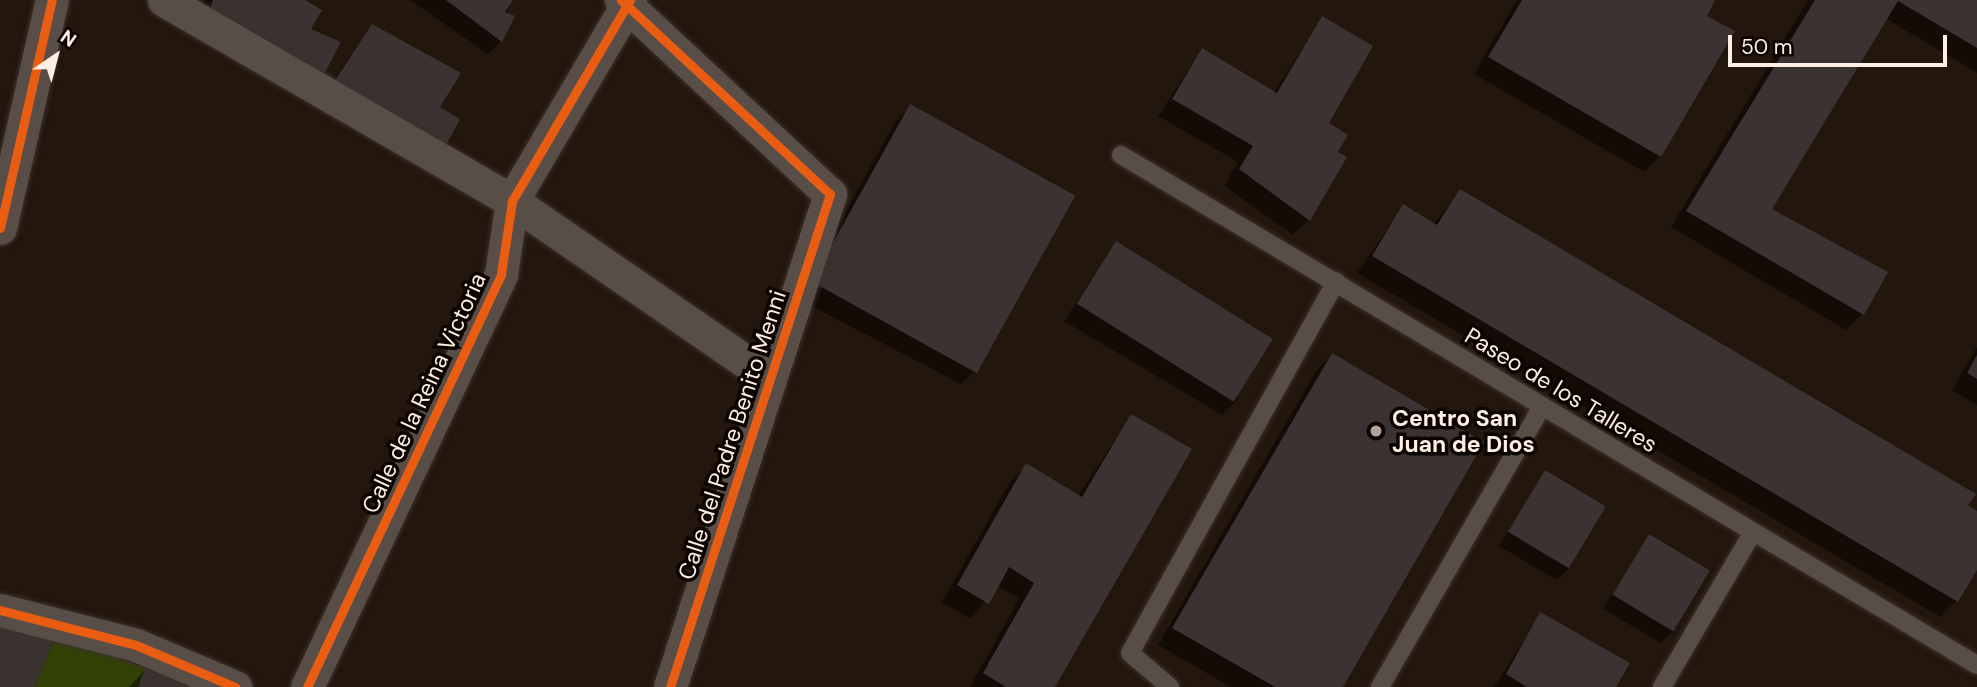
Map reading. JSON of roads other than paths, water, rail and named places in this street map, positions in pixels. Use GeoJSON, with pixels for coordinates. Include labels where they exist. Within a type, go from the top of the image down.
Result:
{"type":"FeatureCollection","features":[{"type":"Feature","properties":{"kind":"street"},"geometry":{"type":"LineString","coordinates":[[0,228],[52,0]]}},
{"type":"Feature","properties":{"kind":"street"},"geometry":{"type":"LineString","coordinates":[[164,0],[512,201],[771,378]]}},
{"type":"Feature","properties":{"kind":"street","name":"Calle de la Reina Victoria"},"geometry":{"type":"LineString","coordinates":[[307,687],[501,274],[512,201],[626,2]]}},
{"type":"Feature","properties":{"kind":"street","name":"Calle del Padre Benito Menni"},"geometry":{"type":"LineString","coordinates":[[626,2],[830,194],[670,687]]}},
{"type":"Feature","properties":{"kind":"street"},"geometry":{"type":"LineString","coordinates":[[0,610],[136,645],[235,687]]}},
{"type":"Feature","properties":{"kind":"lane","name":"Paseo de los Talleres"},"geometry":{"type":"LineString","coordinates":[[1121,155],[1336,281],[1541,408],[1977,665]]}},
{"type":"Feature","properties":{"kind":"lane"},"geometry":{"type":"LineString","coordinates":[[1170,687],[1130,653],[1336,281]]}},
{"type":"Feature","properties":{"kind":"lane"},"geometry":{"type":"LineString","coordinates":[[1380,687],[1541,408]]}},
{"type":"Feature","properties":{"kind":"lane"},"geometry":{"type":"LineString","coordinates":[[1662,687],[1753,531]]}},
{"type":"Feature","properties":{"kind":"place","name":"Centro San Juan de Dios"},"geometry":{"type":"Point","coordinates":[1376,431]}}]}
